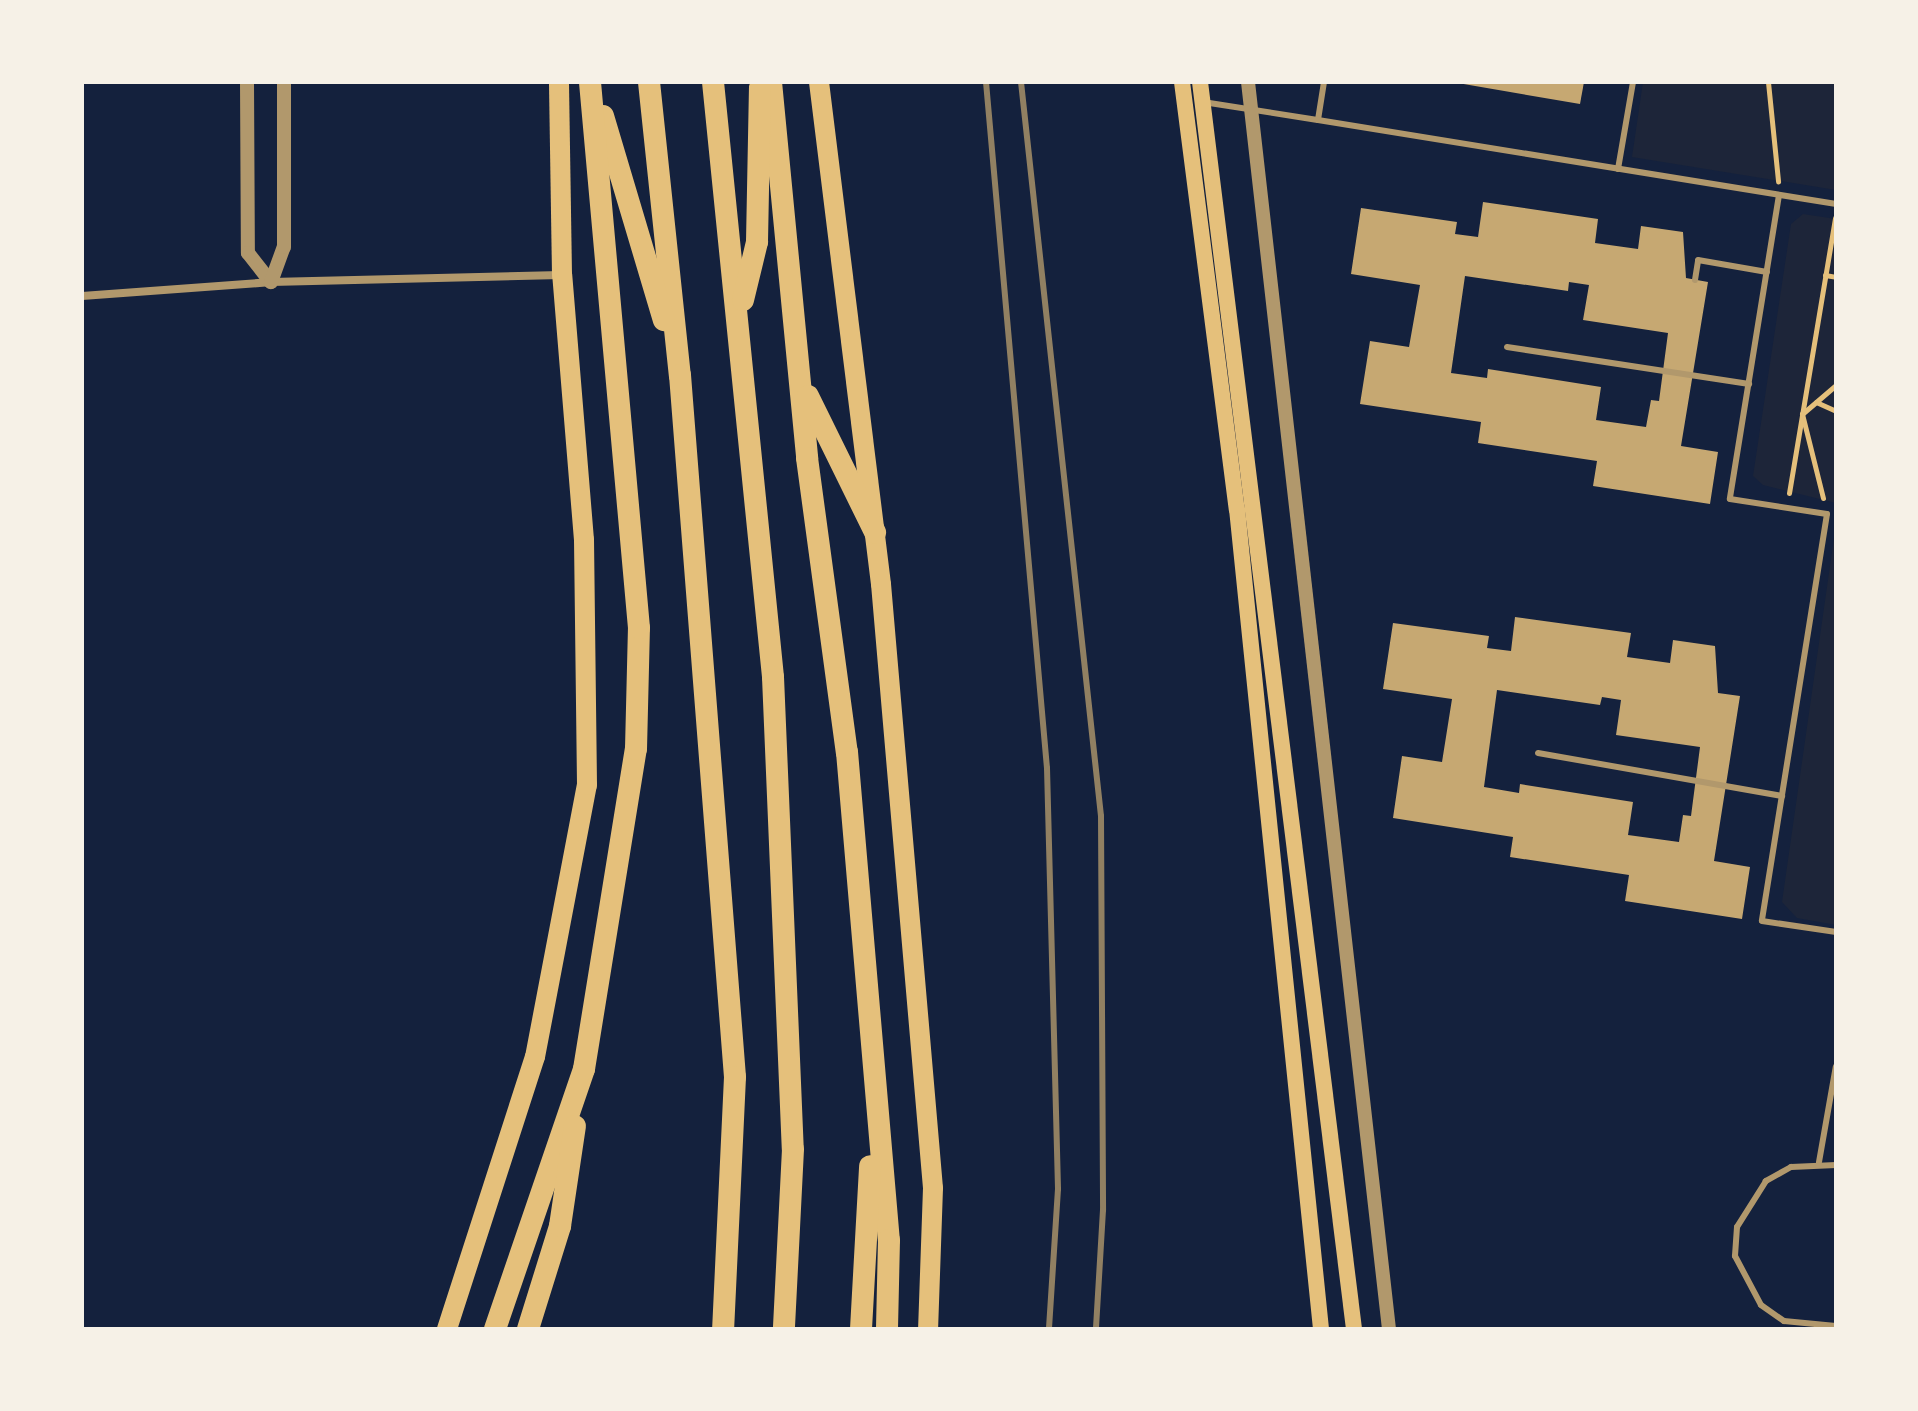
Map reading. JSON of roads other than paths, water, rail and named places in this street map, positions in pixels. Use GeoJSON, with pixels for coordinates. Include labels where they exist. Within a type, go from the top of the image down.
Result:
{"type":"FeatureCollection","features":[{"type":"Feature","properties":{"kind":"highway"},"geometry":{"type":"LineString","coordinates":[[591,82],[680,375]]}},
{"type":"Feature","properties":{"kind":"highway"},"geometry":{"type":"LineString","coordinates":[[528,1329],[560,1226],[636,749],[639,628],[591,82]]}},
{"type":"Feature","properties":{"kind":"highway"},"geometry":{"type":"LineString","coordinates":[[649,82],[680,375],[735,1077],[723,1329]]}},
{"type":"Feature","properties":{"kind":"highway"},"geometry":{"type":"LineString","coordinates":[[713,82],[739,312],[776,740],[793,1149],[784,1329]]}},
{"type":"Feature","properties":{"kind":"highway"},"geometry":{"type":"LineString","coordinates":[[739,312],[757,242],[760,82]]}},
{"type":"Feature","properties":{"kind":"highway"},"geometry":{"type":"LineString","coordinates":[[771,82],[847,752],[873,1105],[889,1240],[887,1329]]}},
{"type":"Feature","properties":{"kind":"highway"},"geometry":{"type":"LineString","coordinates":[[803,385],[875,532]]}},
{"type":"Feature","properties":{"kind":"highway"},"geometry":{"type":"LineString","coordinates":[[495,1329],[584,1069]]}},
{"type":"Feature","properties":{"kind":"highway"},"geometry":{"type":"LineString","coordinates":[[861,1329],[873,1105]]}},
{"type":"Feature","properties":{"kind":"main road"},"geometry":{"type":"LineString","coordinates":[[447,1329],[535,1057],[587,785],[584,540],[562,275],[559,82]]}},
{"type":"Feature","properties":{"kind":"main road"},"geometry":{"type":"LineString","coordinates":[[819,82],[875,532],[933,1188],[928,1329]]}},
{"type":"Feature","properties":{"kind":"main road"},"geometry":{"type":"LineString","coordinates":[[1182,82],[1237,509],[1321,1329]]}},
{"type":"Feature","properties":{"kind":"main road"},"geometry":{"type":"LineString","coordinates":[[1200,82],[1354,1329]]}},
{"type":"Feature","properties":{"kind":"street"},"geometry":{"type":"LineString","coordinates":[[247,82],[248,253],[271,282]]}},
{"type":"Feature","properties":{"kind":"street"},"geometry":{"type":"LineString","coordinates":[[271,282],[284,247],[284,82]]}},
{"type":"Feature","properties":{"kind":"street"},"geometry":{"type":"LineString","coordinates":[[1248,82],[1389,1329]]}},
{"type":"Feature","properties":{"kind":"street"},"geometry":{"type":"LineString","coordinates":[[82,296],[271,282],[562,275]]}},
{"type":"Feature","properties":{"kind":"lane"},"geometry":{"type":"LineString","coordinates":[[1318,120],[1324,82]]}},
{"type":"Feature","properties":{"kind":"lane"},"geometry":{"type":"LineString","coordinates":[[1618,169],[1633,82]]}},
{"type":"Feature","properties":{"kind":"lane"},"geometry":{"type":"LineString","coordinates":[[1202,101],[1779,195],[1836,207]]}},
{"type":"Feature","properties":{"kind":"lane"},"geometry":{"type":"LineString","coordinates":[[1779,195],[1730,499],[1827,514],[1762,921],[1836,932]]}},
{"type":"Feature","properties":{"kind":"lane"},"geometry":{"type":"LineString","coordinates":[[1695,280],[1698,260],[1767,272]]}},
{"type":"Feature","properties":{"kind":"lane"},"geometry":{"type":"LineString","coordinates":[[1507,347],[1749,384]]}},
{"type":"Feature","properties":{"kind":"lane"},"geometry":{"type":"LineString","coordinates":[[1538,753],[1782,796]]}},
{"type":"Feature","properties":{"kind":"lane"},"geometry":{"type":"LineString","coordinates":[[1819,1162],[1836,1066]]}},
{"type":"Feature","properties":{"kind":"lane"},"geometry":{"type":"LineString","coordinates":[[1836,1165],[1819,1162],[1766,1181],[1737,1227],[1735,1256],[1761,1305],[1798,1324],[1836,1326]]}},
{"type":"Feature","properties":{"kind":"railway"},"geometry":{"type":"LineString","coordinates":[[986,82],[1047,768],[1058,1189],[1049,1329]]}},
{"type":"Feature","properties":{"kind":"railway"},"geometry":{"type":"LineString","coordinates":[[1021,82],[1101,816],[1103,1210],[1096,1329]]}}]}
